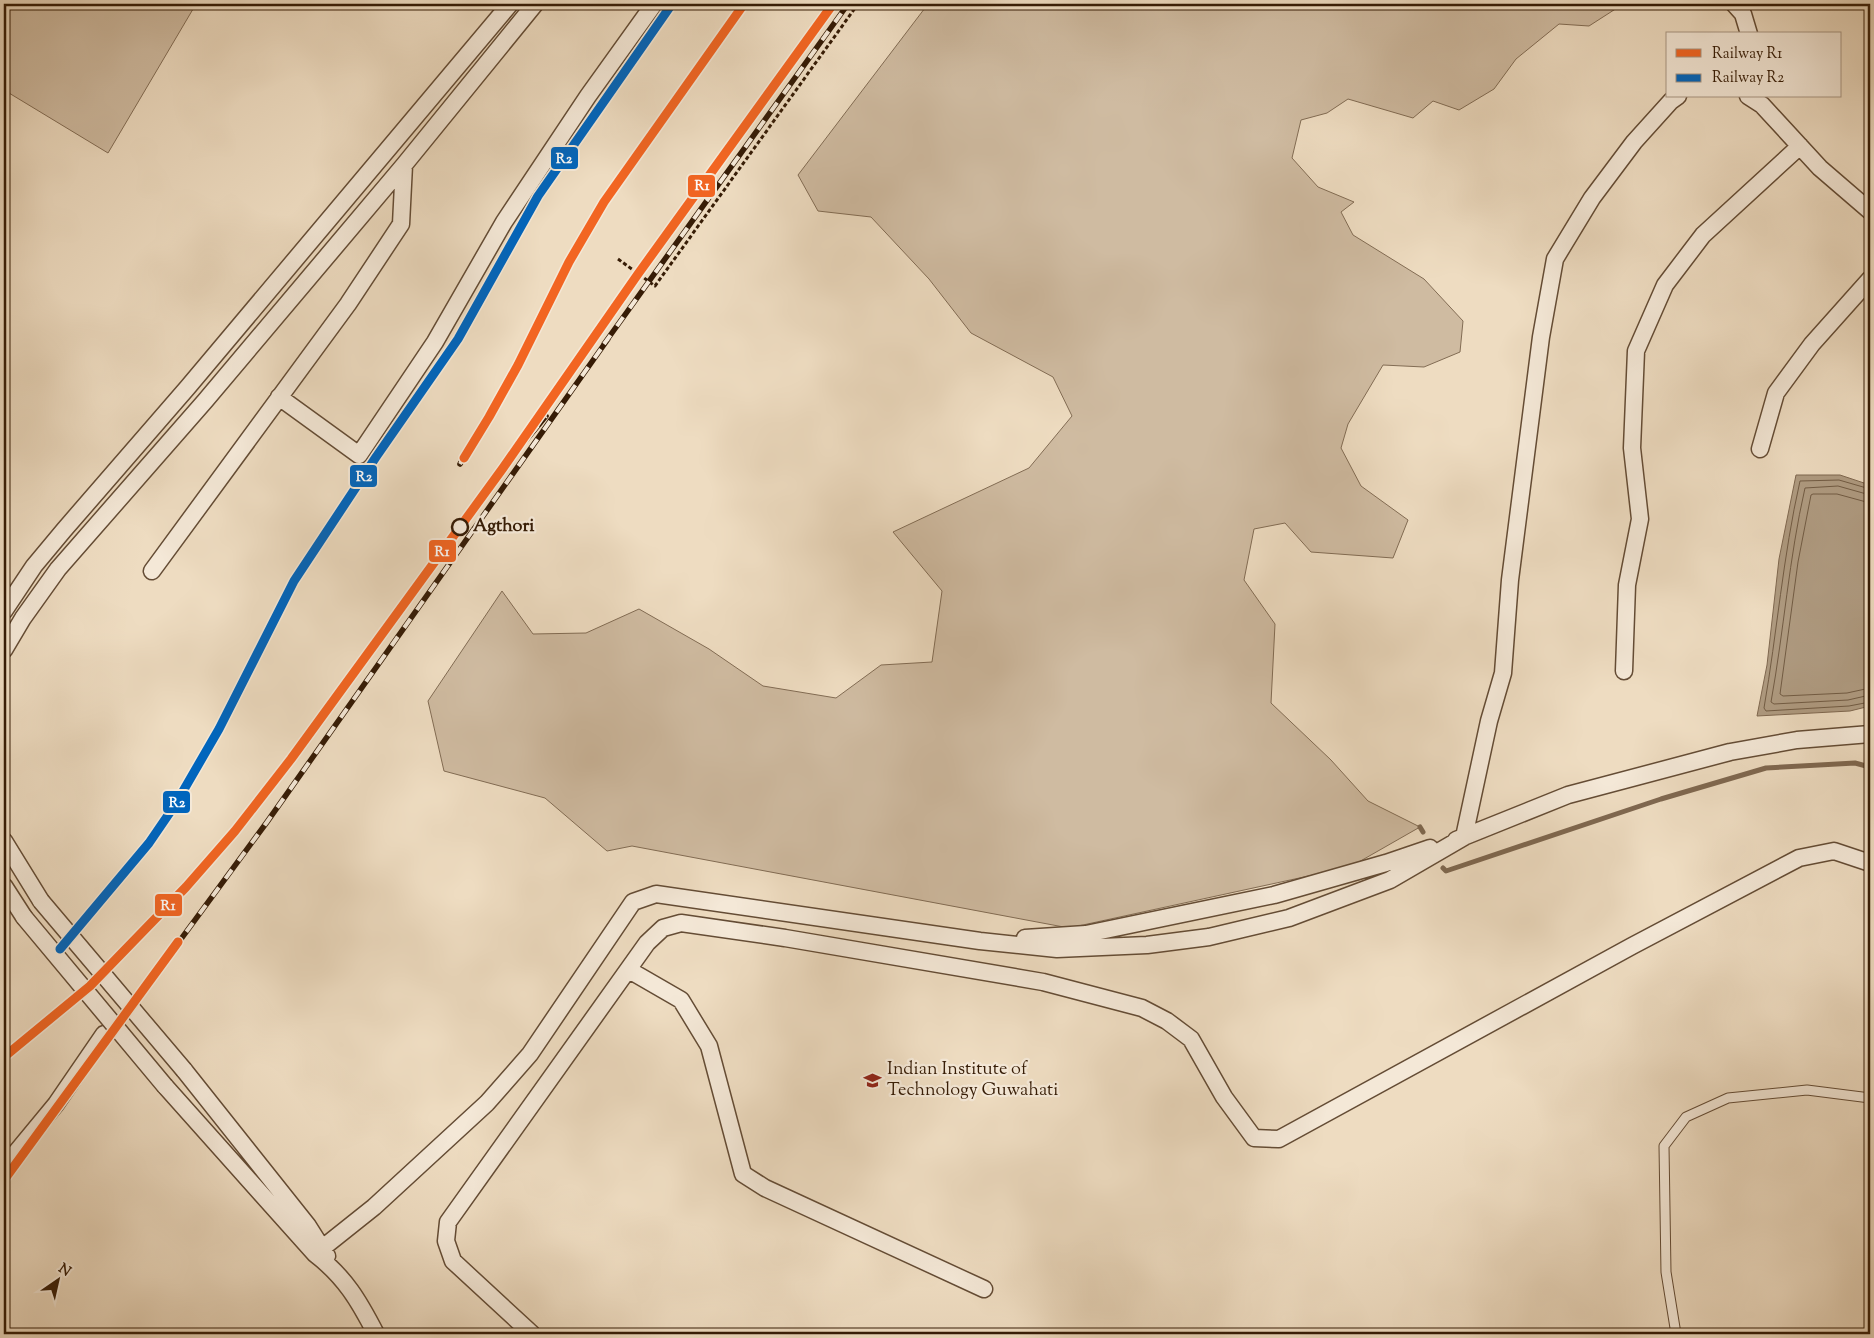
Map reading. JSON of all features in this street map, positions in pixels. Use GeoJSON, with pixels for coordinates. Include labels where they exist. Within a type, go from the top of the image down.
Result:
{"type":"FeatureCollection","features":[{"type":"Feature","properties":{"kind":"street"},"geometry":{"type":"LineString","coordinates":[[4,611],[34,566],[64,530],[188,387],[510,4]]}},
{"type":"Feature","properties":{"kind":"street"},"geometry":{"type":"LineString","coordinates":[[4,650],[23,618],[58,569],[205,401],[404,165],[536,4]]}},
{"type":"Feature","properties":{"kind":"street"},"geometry":{"type":"LineString","coordinates":[[279,397],[359,455],[435,342],[504,222],[588,96],[654,4]]}},
{"type":"Feature","properties":{"kind":"street"},"geometry":{"type":"LineString","coordinates":[[1734,4],[1743,14],[1748,32]]}},
{"type":"Feature","properties":{"kind":"street"},"geometry":{"type":"LineString","coordinates":[[318,1250],[374,1207],[487,1104],[530,1054],[633,902],[656,894],[980,941],[1057,949],[1147,945],[1209,936],[1289,918],[1390,880],[1464,837],[1489,721],[1503,673],[1510,580],[1537,366],[1555,259],[1592,198],[1634,142],[1675,98]]}},
{"type":"Feature","properties":{"kind":"street"},"geometry":{"type":"LineString","coordinates":[[1761,100],[1820,168],[1870,211]]}},
{"type":"Feature","properties":{"kind":"street"},"geometry":{"type":"LineString","coordinates":[[1624,671],[1627,586],[1640,519],[1632,448],[1636,351],[1665,285],[1704,235],[1800,146]]}},
{"type":"Feature","properties":{"kind":"street"},"geometry":{"type":"LineString","coordinates":[[152,571],[348,304],[401,224],[404,165]]}},
{"type":"Feature","properties":{"kind":"street"},"geometry":{"type":"LineString","coordinates":[[1760,448],[1776,393],[1812,344],[1870,279]]}},
{"type":"Feature","properties":{"kind":"street"},"geometry":{"type":"LineString","coordinates":[[188,387],[205,401]]}},
{"type":"Feature","properties":{"kind":"street"},"geometry":{"type":"LineString","coordinates":[[980,941],[1086,934],[1264,897],[1386,863],[1464,837],[1568,795],[1730,752],[1797,740],[1870,734]]}},
{"type":"Feature","properties":{"kind":"street"},"geometry":{"type":"LineString","coordinates":[[4,841],[41,901],[184,1070],[302,1218],[318,1250]]}},
{"type":"Feature","properties":{"kind":"street"},"geometry":{"type":"LineString","coordinates":[[532,1334],[453,1261],[446,1241],[448,1222],[647,943],[663,928],[681,923],[785,938],[1043,982],[1142,1008],[1166,1021],[1191,1039],[1224,1097],[1254,1138],[1279,1139],[1632,946],[1799,858],[1834,851],[1870,863]]}},
{"type":"Feature","properties":{"kind":"street"},"geometry":{"type":"LineString","coordinates":[[4,886],[24,917],[165,1086],[318,1250],[358,1299],[376,1334]]}},
{"type":"Feature","properties":{"kind":"street"},"geometry":{"type":"LineString","coordinates":[[629,970],[681,1000],[709,1046],[743,1174],[765,1188],[984,1289]]}},
{"type":"Feature","properties":{"kind":"street"},"geometry":{"type":"LineString","coordinates":[[4,1167],[56,1104],[104,1034]]}},
{"type":"Feature","properties":{"kind":"lane"},"geometry":{"type":"LineString","coordinates":[[1676,1334],[1666,1272],[1664,1146],[1686,1117],[1728,1098],[1807,1090],[1870,1098]]}},
{"type":"Feature","properties":{"kind":"path"},"geometry":{"type":"LineString","coordinates":[[618,259],[655,286],[858,4]]}},
{"type":"Feature","properties":{"kind":"shaded area"},"geometry":{"type":"Polygon","coordinates":[[[4,4],[196,4],[108,153],[4,90],[4,4]]]}},
{"type":"Feature","properties":{"kind":"shaded area"},"geometry":{"type":"Polygon","coordinates":[[[928,4],[1615,4],[1617,8],[1589,26],[1559,24],[1516,59],[1494,89],[1459,110],[1433,101],[1413,118],[1348,99],[1327,113],[1301,120],[1292,158],[1318,187],[1354,202],[1341,212],[1353,235],[1424,279],[1463,321],[1460,352],[1424,367],[1383,365],[1348,424],[1341,448],[1361,486],[1408,520],[1393,558],[1311,552],[1285,523],[1254,529],[1244,580],[1275,624],[1271,703],[1331,760],[1368,801],[1420,827],[1350,867],[1069,928],[632,846],[607,851],[545,798],[444,771],[428,701],[502,591],[533,634],[586,633],[639,609],[709,649],[763,686],[836,698],[881,665],[932,662],[942,591],[893,532],[1029,468],[1072,416],[1053,377],[971,333],[929,279],[871,217],[818,211],[798,175],[928,4]]]}},
{"type":"Feature","properties":{"kind":"water"},"geometry":{"type":"Polygon","coordinates":[[[1796,475],[1840,475],[1870,485],[1870,706],[1850,711],[1757,716],[1767,665],[1779,559],[1796,475]]]}},
{"type":"Feature","properties":{"kind":"waterway"},"geometry":{"type":"LineString","coordinates":[[1443,868],[1446,871],[1661,799],[1766,768],[1855,763],[1870,767]]}},
{"type":"Feature","properties":{"kind":"waterway"},"geometry":{"type":"LineString","coordinates":[[1420,827],[1423,832]]}},
{"type":"Feature","properties":{"kind":"railway"},"geometry":{"type":"LineString","coordinates":[[60,949],[149,843],[175,805],[219,729],[294,581],[376,457],[458,339],[538,196],[672,4]]}},
{"type":"Feature","properties":{"kind":"railway"},"geometry":{"type":"LineString","coordinates":[[460,464],[518,365],[569,262],[604,202],[744,4]]}},
{"type":"Feature","properties":{"kind":"railway"},"geometry":{"type":"LineString","coordinates":[[604,344],[848,4]]}},
{"type":"Feature","properties":{"kind":"railway"},"geometry":{"type":"LineString","coordinates":[[4,1180],[267,822],[608,339]]}},
{"type":"Feature","properties":{"kind":"railway"},"geometry":{"type":"LineString","coordinates":[[503,468],[546,416]]}},
{"type":"Feature","properties":{"kind":"rail line","name":"R2"},"geometry":{"type":"LineString","coordinates":[[60,949],[149,843],[175,805],[219,729],[294,581],[376,457],[458,339],[538,196],[672,4]]}},
{"type":"Feature","properties":{"kind":"rail line","name":"R1"},"geometry":{"type":"LineString","coordinates":[[464,458],[518,365],[569,262],[604,202],[744,4]]}},
{"type":"Feature","properties":{"kind":"rail line","name":"R1"},"geometry":{"type":"LineString","coordinates":[[4,1057],[90,986],[186,887],[235,831],[291,759],[503,468],[638,274],[833,4]]}},
{"type":"Feature","properties":{"kind":"rail line","name":"R1"},"geometry":{"type":"LineString","coordinates":[[4,1180],[178,942]]}},
{"type":"Feature","properties":{"kind":"place","name":"Agthori"},"geometry":{"type":"Point","coordinates":[460,527]}},
{"type":"Feature","properties":{"kind":"place","name":"Indian Institute of Technology Guwahati"},"geometry":{"type":"Point","coordinates":[873,1080]}}]}
